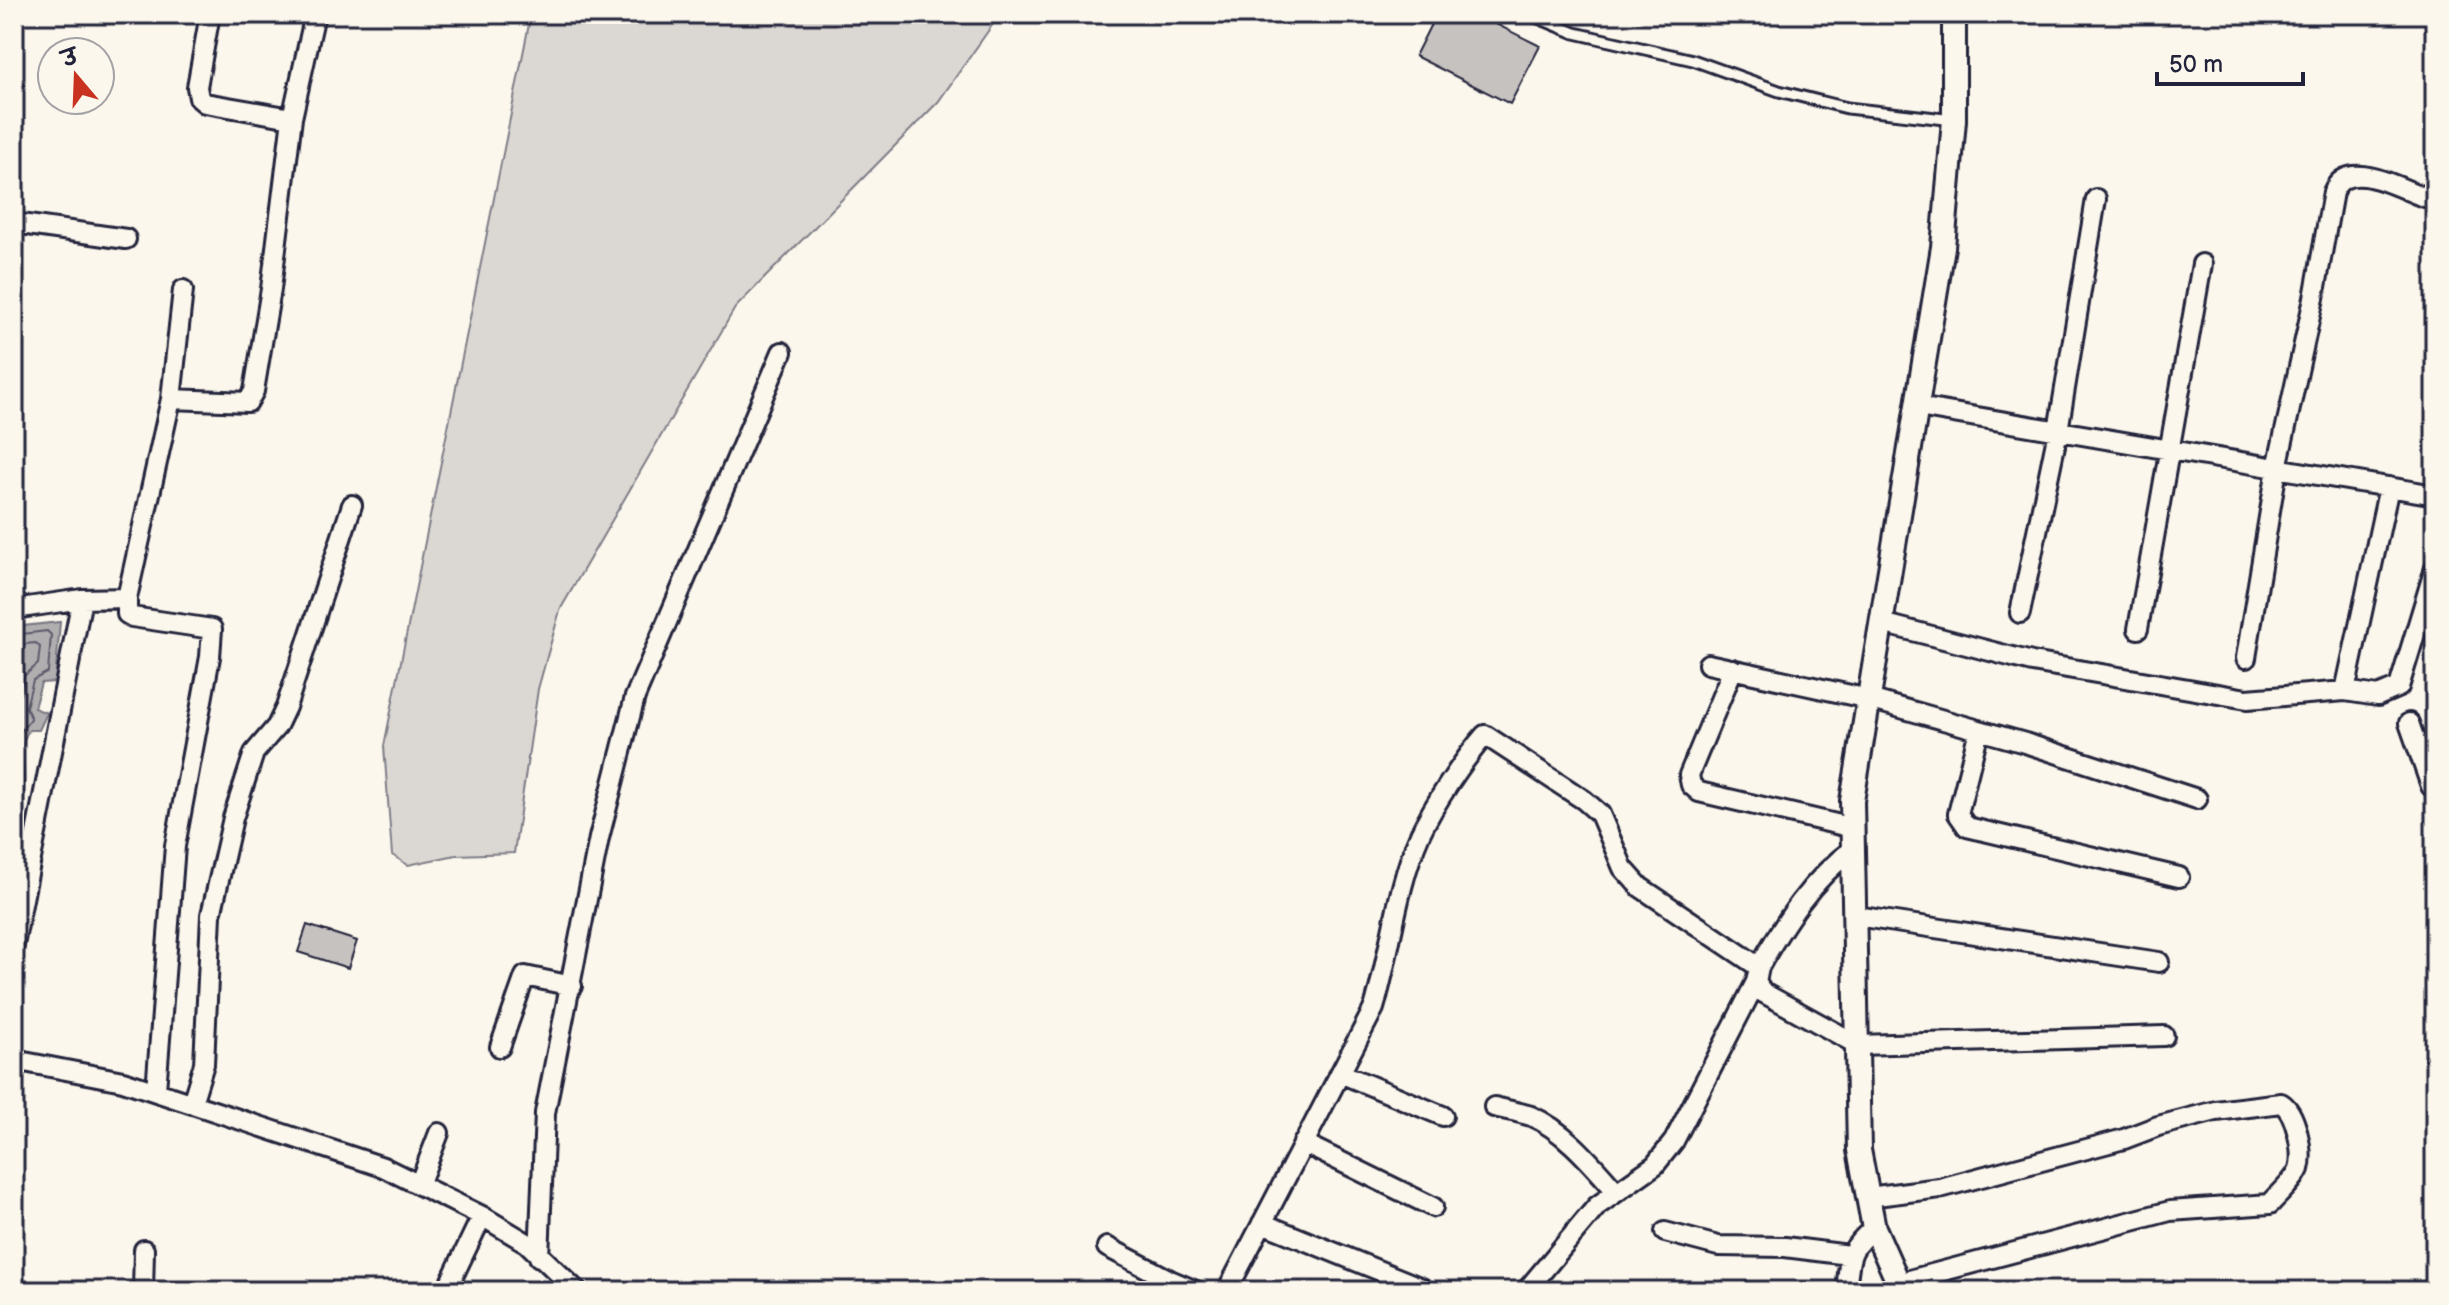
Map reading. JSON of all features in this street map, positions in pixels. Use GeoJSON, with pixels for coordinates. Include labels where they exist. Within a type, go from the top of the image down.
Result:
{"type":"FeatureCollection","features":[{"type":"Feature","properties":{"kind":"street"},"geometry":{"type":"LineString","coordinates":[[210,14],[197,87],[199,98],[205,103],[292,118]]}},
{"type":"Feature","properties":{"kind":"street"},"geometry":{"type":"LineString","coordinates":[[171,399],[236,405],[248,402],[254,391],[271,289],[292,118],[315,14]]}},
{"type":"Feature","properties":{"kind":"street"},"geometry":{"type":"LineString","coordinates":[[1868,1197],[1940,1188],[2216,1111],[2281,1103],[2293,1116],[2300,1163],[2298,1172],[2270,1204],[2262,1208],[2170,1211],[1900,1287],[1874,1228],[1868,1197],[1859,1150],[1852,801],[1943,247],[1954,120],[1954,14]]}},
{"type":"Feature","properties":{"kind":"street"},"geometry":{"type":"LineString","coordinates":[[2246,658],[2277,468],[2338,181],[2348,175],[2360,174],[2424,197]]}},
{"type":"Feature","properties":{"kind":"street"},"geometry":{"type":"LineString","coordinates":[[2020,613],[2058,431],[2096,199]]}},
{"type":"Feature","properties":{"kind":"street"},"geometry":{"type":"LineString","coordinates":[[14,223],[126,239]]}},
{"type":"Feature","properties":{"kind":"street"},"geometry":{"type":"LineString","coordinates":[[2138,629],[2202,264]]}},
{"type":"Feature","properties":{"kind":"street"},"geometry":{"type":"LineString","coordinates":[[156,1090],[175,846],[210,657],[212,629],[132,617],[127,614],[127,598],[171,399],[183,290]]}},
{"type":"Feature","properties":{"kind":"street"},"geometry":{"type":"LineString","coordinates":[[539,1257],[545,1113],[599,838],[635,697],[782,352]]}},
{"type":"Feature","properties":{"kind":"street"},"geometry":{"type":"LineString","coordinates":[[1918,407],[2435,495]]}},
{"type":"Feature","properties":{"kind":"street"},"geometry":{"type":"LineString","coordinates":[[2345,691],[2389,487]]}},
{"type":"Feature","properties":{"kind":"street"},"geometry":{"type":"LineString","coordinates":[[192,1103],[204,1064],[211,915],[233,818],[254,753],[277,726],[286,707],[352,505]]}},
{"type":"Feature","properties":{"kind":"street"},"geometry":{"type":"LineString","coordinates":[[1882,623],[2032,662],[2247,699],[2345,691],[2378,696],[2399,687],[2435,568]]}},
{"type":"Feature","properties":{"kind":"street"},"geometry":{"type":"LineString","coordinates":[[14,609],[82,599],[127,598]]}},
{"type":"Feature","properties":{"kind":"street"},"geometry":{"type":"LineString","coordinates":[[14,945],[82,599]]}},
{"type":"Feature","properties":{"kind":"street"},"geometry":{"type":"LineString","coordinates":[[1708,664],[1869,699],[1979,730],[2197,799]]}},
{"type":"Feature","properties":{"kind":"street"},"geometry":{"type":"LineString","coordinates":[[1733,669],[1689,775],[1691,785],[1699,792],[1853,838]]}},
{"type":"Feature","properties":{"kind":"street"},"geometry":{"type":"LineString","coordinates":[[2409,723],[2434,789]]}},
{"type":"Feature","properties":{"kind":"street"},"geometry":{"type":"LineString","coordinates":[[1979,730],[1958,814],[1967,827],[2179,877]]}},
{"type":"Feature","properties":{"kind":"street"},"geometry":{"type":"LineString","coordinates":[[1227,1291],[1374,1008],[1389,958],[1405,879],[1421,833],[1485,735],[1584,800],[1600,814],[1623,868],[1640,887],[1757,974],[1762,992],[1858,1045],[2164,1036]]}},
{"type":"Feature","properties":{"kind":"street"},"geometry":{"type":"LineString","coordinates":[[1526,1291],[1546,1263],[1615,1190],[1655,1165],[1674,1141],[1757,974],[1798,904],[1838,860],[1853,838]]}},
{"type":"Feature","properties":{"kind":"street"},"geometry":{"type":"LineString","coordinates":[[1856,916],[2159,962]]}},
{"type":"Feature","properties":{"kind":"street"},"geometry":{"type":"LineString","coordinates":[[500,1047],[525,976],[572,986]]}},
{"type":"Feature","properties":{"kind":"street"},"geometry":{"type":"LineString","coordinates":[[14,1060],[156,1090],[383,1167],[482,1216],[527,1243],[577,1291]]}},
{"type":"Feature","properties":{"kind":"street"},"geometry":{"type":"LineString","coordinates":[[1340,1073],[1443,1116]]}},
{"type":"Feature","properties":{"kind":"street"},"geometry":{"type":"LineString","coordinates":[[1494,1107],[1531,1116],[1566,1139],[1615,1190]]}},
{"type":"Feature","properties":{"kind":"street"},"geometry":{"type":"LineString","coordinates":[[419,1185],[439,1133]]}},
{"type":"Feature","properties":{"kind":"street"},"geometry":{"type":"LineString","coordinates":[[1303,1143],[1433,1207]]}},
{"type":"Feature","properties":{"kind":"street"},"geometry":{"type":"LineString","coordinates":[[446,1291],[482,1216]]}},
{"type":"Feature","properties":{"kind":"street"},"geometry":{"type":"LineString","coordinates":[[1262,1223],[1422,1288]]}},
{"type":"Feature","properties":{"kind":"street"},"geometry":{"type":"LineString","coordinates":[[1846,1291],[1849,1255],[1855,1243],[1874,1228]]}},
{"type":"Feature","properties":{"kind":"street"},"geometry":{"type":"LineString","coordinates":[[1665,1232],[1718,1246],[1785,1247],[1849,1255]]}},
{"type":"Feature","properties":{"kind":"street"},"geometry":{"type":"LineString","coordinates":[[1107,1247],[1168,1285],[1196,1291]]}},
{"type":"Feature","properties":{"kind":"street"},"geometry":{"type":"LineString","coordinates":[[143,1291],[144,1250]]}},
{"type":"Feature","properties":{"kind":"lane"},"geometry":{"type":"LineString","coordinates":[[1529,14],[1575,33],[1693,60],[1793,94],[1847,108],[1954,120]]}},
{"type":"Feature","properties":{"kind":"shaded area"},"geometry":{"type":"Polygon","coordinates":[[[531,14],[1000,14],[938,102],[735,308],[560,610],[538,689],[514,853],[456,855],[408,865],[392,855],[384,746],[531,14]]]}},
{"type":"Feature","properties":{"kind":"water"},"geometry":{"type":"Polygon","coordinates":[[[60,622],[55,682],[41,683],[34,708],[47,713],[39,730],[29,730],[25,738],[22,754],[23,795],[14,794],[14,627],[60,622]]]}},
{"type":"Feature","properties":{"kind":"building"},"geometry":{"type":"Polygon","coordinates":[[[1436,14],[1476,14],[1540,46],[1510,104],[1415,56],[1436,14]]]}},
{"type":"Feature","properties":{"kind":"building"},"geometry":{"type":"Polygon","coordinates":[[[307,925],[357,941],[348,968],[298,952],[307,925]]]}}]}
